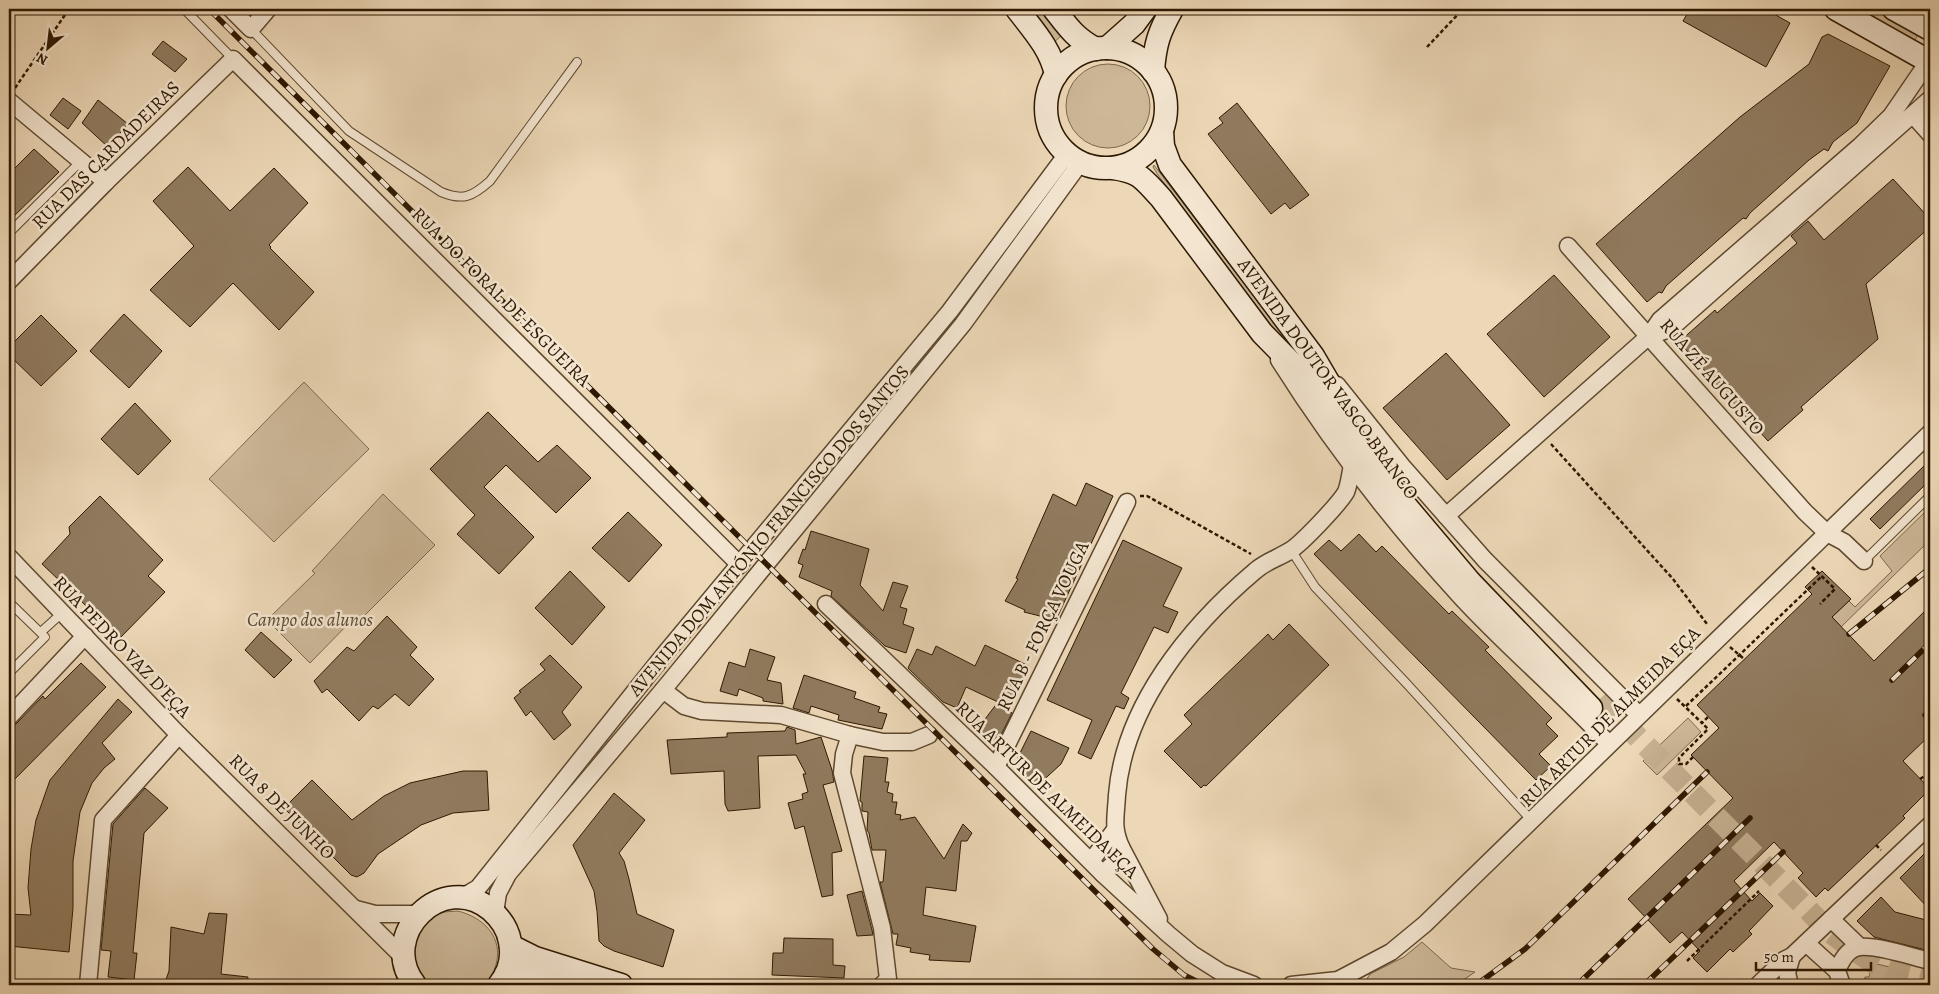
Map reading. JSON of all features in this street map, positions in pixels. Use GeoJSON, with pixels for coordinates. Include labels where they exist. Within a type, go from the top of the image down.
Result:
{"type":"FeatureCollection","features":[{"type":"Feature","properties":{"kind":"main road"},"geometry":{"type":"LineString","coordinates":[[1017,9],[1046,47],[1054,62],[1056,74]]}},
{"type":"Feature","properties":{"kind":"main road"},"geometry":{"type":"LineString","coordinates":[[1054,9],[1081,41],[1102,48],[1133,54],[1154,71],[1162,85],[1166,100],[1166,116],[1162,131],[1154,145],[1143,157],[1129,165],[1114,168],[1096,168],[1073,158],[1057,143],[1050,130],[1046,116],[1046,102],[1056,74],[1067,62],[1081,54],[1102,48],[1134,24],[1145,9]]}},
{"type":"Feature","properties":{"kind":"main road"},"geometry":{"type":"LineString","coordinates":[[1154,71],[1155,47],[1160,32],[1172,9]]}},
{"type":"Feature","properties":{"kind":"main road"},"geometry":{"type":"LineString","coordinates":[[1836,9],[1930,60]]}},
{"type":"Feature","properties":{"kind":"main road"},"geometry":{"type":"LineString","coordinates":[[1894,9],[1930,29]]}},
{"type":"Feature","properties":{"kind":"main road","name":"AVENIDA DOUTOR VASCO BRANCO"},"geometry":{"type":"LineString","coordinates":[[1114,168],[1131,171],[1143,178],[1161,198],[1262,333],[1306,378],[1378,473],[1470,582],[1596,704],[1478,574],[1388,468],[1336,397],[1314,356],[1170,164],[1164,146],[1162,131]]}},
{"type":"Feature","properties":{"kind":"main road"},"geometry":{"type":"LineString","coordinates":[[408,976],[404,938],[412,921],[425,908],[442,900],[461,898],[479,902],[494,913],[506,928],[511,946],[509,965],[503,980]]}},
{"type":"Feature","properties":{"kind":"main road"},"geometry":{"type":"LineString","coordinates":[[511,946],[535,958],[621,985]]}},
{"type":"Feature","properties":{"kind":"main road"},"geometry":{"type":"LineString","coordinates":[[503,980],[533,972],[576,985]]}},
{"type":"Feature","properties":{"kind":"street"},"geometry":{"type":"LineString","coordinates":[[231,9],[251,29],[268,9]]}},
{"type":"Feature","properties":{"kind":"street","name":"RUA DAS CARDADEIRAS"},"geometry":{"type":"LineString","coordinates":[[9,280],[106,182],[233,59]]}},
{"type":"Feature","properties":{"kind":"street","name":"RUA DO FORAL DE ESGUEIRA"},"geometry":{"type":"LineString","coordinates":[[233,59],[740,565]]}},
{"type":"Feature","properties":{"kind":"street"},"geometry":{"type":"LineString","coordinates":[[1446,516],[1650,336],[1660,320],[1831,172],[1891,116],[1930,60]]}},
{"type":"Feature","properties":{"kind":"street"},"geometry":{"type":"LineString","coordinates":[[12,96],[80,161],[106,182]]}},
{"type":"Feature","properties":{"kind":"street"},"geometry":{"type":"LineString","coordinates":[[1650,336],[1667,330],[1677,323],[1930,99]]}},
{"type":"Feature","properties":{"kind":"street"},"geometry":{"type":"LineString","coordinates":[[1913,115],[1930,134]]}},
{"type":"Feature","properties":{"kind":"street","name":"AVENIDA DOM ANTÓNIO FRANCISCO DOS SANTOS"},"geometry":{"type":"LineString","coordinates":[[461,898],[478,888],[663,656],[950,312],[1073,158]]}},
{"type":"Feature","properties":{"kind":"street","name":"AVENIDA DOM ANTÓNIO FRANCISCO DOS SANTOS"},"geometry":{"type":"LineString","coordinates":[[494,913],[498,893],[508,874],[663,690],[963,324],[1073,158]]}},
{"type":"Feature","properties":{"kind":"street","name":"RUA ZÉ AUGUSTO"},"geometry":{"type":"LineString","coordinates":[[1568,246],[1795,501],[1827,533],[1844,542],[1864,560]]}},
{"type":"Feature","properties":{"kind":"street","name":"AVENIDA DOUTOR VASCO BRANCO"},"geometry":{"type":"LineString","coordinates":[[1262,333],[1294,384],[1352,466],[1419,550],[1462,598],[1609,744]]}},
{"type":"Feature","properties":{"kind":"street"},"geometry":{"type":"LineString","coordinates":[[1314,356],[1402,466],[1485,560],[1639,715]]}},
{"type":"Feature","properties":{"kind":"street","name":"RUA ARTUR DE ALMEIDA EÇA"},"geometry":{"type":"LineString","coordinates":[[1291,985],[1339,983],[1391,952],[1425,924],[1639,715],[1724,641],[1827,533],[1930,433]]}},
{"type":"Feature","properties":{"kind":"street"},"geometry":{"type":"LineString","coordinates":[[1168,934],[1114,831],[1119,772],[1128,737],[1146,700],[1171,660],[1216,607],[1266,562],[1291,550],[1328,514],[1346,492],[1352,466]]}},
{"type":"Feature","properties":{"kind":"street","name":"RUA B - FORÇA VOUGA"},"geometry":{"type":"LineString","coordinates":[[996,767],[1127,502]]}},
{"type":"Feature","properties":{"kind":"street","name":"RUA PEDRO VAZ D'EÇA"},"geometry":{"type":"LineString","coordinates":[[9,557],[180,735],[103,820],[88,985]]}},
{"type":"Feature","properties":{"kind":"street","name":"RUA ARTUR DE ALMEIDA EÇA"},"geometry":{"type":"LineString","coordinates":[[826,604],[996,767],[1103,874],[1168,934],[1192,954],[1222,973],[1254,985]]}},
{"type":"Feature","properties":{"kind":"street"},"geometry":{"type":"LineString","coordinates":[[9,717],[85,636]]}},
{"type":"Feature","properties":{"kind":"street"},"geometry":{"type":"LineString","coordinates":[[663,690],[684,706],[702,711],[781,715],[850,735],[883,742],[912,742],[929,735]]}},
{"type":"Feature","properties":{"kind":"street","name":"RUA 8 DE JUNHO"},"geometry":{"type":"LineString","coordinates":[[180,735],[356,909],[408,976]]}},
{"type":"Feature","properties":{"kind":"street"},"geometry":{"type":"LineString","coordinates":[[850,735],[844,754],[842,774],[882,928],[888,979],[882,985]]}},
{"type":"Feature","properties":{"kind":"street"},"geometry":{"type":"LineString","coordinates":[[1758,985],[1784,960],[1792,956],[1806,943],[1930,825]]}},
{"type":"Feature","properties":{"kind":"street"},"geometry":{"type":"LineString","coordinates":[[1091,861],[1114,831]]}},
{"type":"Feature","properties":{"kind":"street"},"geometry":{"type":"LineString","coordinates":[[1103,874],[1114,863],[1121,847]]}},
{"type":"Feature","properties":{"kind":"street"},"geometry":{"type":"LineString","coordinates":[[356,909],[375,914],[418,914]]}},
{"type":"Feature","properties":{"kind":"street"},"geometry":{"type":"LineString","coordinates":[[1831,918],[1859,946]]}},
{"type":"Feature","properties":{"kind":"street"},"geometry":{"type":"LineString","coordinates":[[1806,943],[1839,978]]}},
{"type":"Feature","properties":{"kind":"street"},"geometry":{"type":"LineString","coordinates":[[1839,978],[1841,961],[1848,952],[1859,946],[1876,948],[1930,961]]}},
{"type":"Feature","properties":{"kind":"street"},"geometry":{"type":"LineString","coordinates":[[1790,985],[1787,973],[1792,956]]}},
{"type":"Feature","properties":{"kind":"lane"},"geometry":{"type":"LineString","coordinates":[[187,12],[233,59]]}},
{"type":"Feature","properties":{"kind":"lane"},"geometry":{"type":"LineString","coordinates":[[251,29],[349,131],[441,192],[465,198],[477,192],[490,181],[577,62]]}},
{"type":"Feature","properties":{"kind":"lane"},"geometry":{"type":"LineString","coordinates":[[9,233],[80,161]]}},
{"type":"Feature","properties":{"kind":"lane"},"geometry":{"type":"LineString","coordinates":[[1864,560],[1930,496]]}},
{"type":"Feature","properties":{"kind":"lane"},"geometry":{"type":"LineString","coordinates":[[1291,550],[1315,587],[1401,677],[1532,821]]}},
{"type":"Feature","properties":{"kind":"lane"},"geometry":{"type":"LineString","coordinates":[[9,602],[45,636],[9,672]]}},
{"type":"Feature","properties":{"kind":"lane"},"geometry":{"type":"LineString","coordinates":[[41,632],[62,613]]}},
{"type":"Feature","properties":{"kind":"path"},"geometry":{"type":"LineString","coordinates":[[12,96],[69,9]]}},
{"type":"Feature","properties":{"kind":"path"},"geometry":{"type":"LineString","coordinates":[[1427,47],[1463,9]]}},
{"type":"Feature","properties":{"kind":"path"},"geometry":{"type":"LineString","coordinates":[[1551,444],[1672,579],[1707,624]]}},
{"type":"Feature","properties":{"kind":"path"},"geometry":{"type":"LineString","coordinates":[[1127,502],[1136,497],[1147,496],[1266,562]]}},
{"type":"Feature","properties":{"kind":"path"},"geometry":{"type":"LineString","coordinates":[[1811,566],[1835,590],[1820,604]]}},
{"type":"Feature","properties":{"kind":"path"},"geometry":{"type":"LineString","coordinates":[[1686,706],[1822,576]]}},
{"type":"Feature","properties":{"kind":"path"},"geometry":{"type":"LineString","coordinates":[[1724,641],[1744,660]]}},
{"type":"Feature","properties":{"kind":"path"},"geometry":{"type":"LineString","coordinates":[[1675,698],[1686,706],[1708,729],[1679,758],[1679,764],[1686,764],[1693,757]]}},
{"type":"Feature","properties":{"kind":"path"},"geometry":{"type":"LineString","coordinates":[[1702,723],[1708,717]]}},
{"type":"Feature","properties":{"kind":"path"},"geometry":{"type":"LineString","coordinates":[[1920,779],[1930,774]]}},
{"type":"Feature","properties":{"kind":"path"},"geometry":{"type":"LineString","coordinates":[[1876,846],[1882,851]]}},
{"type":"Feature","properties":{"kind":"path"},"geometry":{"type":"LineString","coordinates":[[1687,960],[1759,891]]}},
{"type":"Feature","properties":{"kind":"green space"},"geometry":{"type":"Polygon","coordinates":[[[1026,9],[1040,9],[1061,36],[1052,44],[1026,9]]]}},
{"type":"Feature","properties":{"kind":"green space"},"geometry":{"type":"Polygon","coordinates":[[[1855,9],[1876,9],[1919,33],[1914,42],[1855,9]]]}},
{"type":"Feature","properties":{"kind":"green space"},"geometry":{"type":"Polygon","coordinates":[[[1100,64],[1116,64],[1132,71],[1143,82],[1150,98],[1147,122],[1138,136],[1132,141],[1116,148],[1100,148],[1084,141],[1073,130],[1066,114],[1066,98],[1073,82],[1084,71],[1100,64]]]}},
{"type":"Feature","properties":{"kind":"green space"},"geometry":{"type":"Polygon","coordinates":[[[1154,165],[1397,485],[1394,488],[1158,175],[1153,167],[1154,165]]]}},
{"type":"Feature","properties":{"kind":"green space"},"geometry":{"type":"Polygon","coordinates":[[[304,382],[369,449],[274,542],[209,479],[304,382]]]}},
{"type":"Feature","properties":{"kind":"green space","name":"Campo dos alunos"},"geometry":{"type":"Polygon","coordinates":[[[383,494],[435,545],[360,620],[356,616],[310,663],[267,620],[315,573],[312,571],[383,494]]]}},
{"type":"Feature","properties":{"kind":"green space"},"geometry":{"type":"Polygon","coordinates":[[[1930,507],[1930,540],[1841,627],[1832,617],[1849,601],[1855,607],[1892,571],[1880,556],[1930,507]]]}},
{"type":"Feature","properties":{"kind":"green space"},"geometry":{"type":"Polygon","coordinates":[[[1688,718],[1701,732],[1657,775],[1643,761],[1688,718]]]}},
{"type":"Feature","properties":{"kind":"green space"},"geometry":{"type":"Polygon","coordinates":[[[458,911],[482,922],[490,931],[495,940],[497,951],[497,962],[493,973],[485,985],[425,985],[413,967],[414,939],[431,918],[444,912],[458,911]]]}},
{"type":"Feature","properties":{"kind":"green space"},"geometry":{"type":"Polygon","coordinates":[[[1422,942],[1451,968],[1475,972],[1456,985],[1363,985],[1370,974],[1404,957],[1422,942]]]}},
{"type":"Feature","properties":{"kind":"green space"},"geometry":{"type":"Polygon","coordinates":[[[1868,962],[1894,968],[1890,985],[1864,982],[1865,977],[1869,977],[1871,969],[1867,968],[1868,962]]]}},
{"type":"Feature","properties":{"kind":"building"},"geometry":{"type":"Polygon","coordinates":[[[1690,9],[1765,9],[1790,23],[1766,67],[1683,21],[1690,9]]]}},
{"type":"Feature","properties":{"kind":"building"},"geometry":{"type":"Polygon","coordinates":[[[1828,34],[1890,66],[1857,123],[1833,142],[1828,151],[1824,149],[1809,160],[1750,213],[1746,219],[1743,218],[1666,286],[1662,293],[1659,292],[1647,302],[1596,244],[1740,117],[1809,64],[1822,37],[1828,34]]]}},
{"type":"Feature","properties":{"kind":"building"},"geometry":{"type":"Polygon","coordinates":[[[163,41],[187,59],[175,72],[152,54],[163,41]]]}},
{"type":"Feature","properties":{"kind":"building"},"geometry":{"type":"Polygon","coordinates":[[[63,98],[81,111],[68,129],[50,115],[63,98]]]}},
{"type":"Feature","properties":{"kind":"building"},"geometry":{"type":"Polygon","coordinates":[[[98,100],[128,124],[108,147],[82,123],[98,100]]]}},
{"type":"Feature","properties":{"kind":"building"},"geometry":{"type":"Polygon","coordinates":[[[1237,103],[1309,195],[1290,209],[1285,203],[1271,214],[1208,134],[1223,123],[1219,118],[1237,103]]]}},
{"type":"Feature","properties":{"kind":"building"},"geometry":{"type":"Polygon","coordinates":[[[34,149],[59,172],[9,221],[9,174],[34,149]]]}},
{"type":"Feature","properties":{"kind":"building"},"geometry":{"type":"Polygon","coordinates":[[[188,167],[230,211],[274,168],[308,203],[269,245],[314,292],[279,330],[233,283],[190,327],[150,290],[194,246],[153,201],[188,167]]]}},
{"type":"Feature","properties":{"kind":"building"},"geometry":{"type":"Polygon","coordinates":[[[1893,179],[1930,219],[1930,227],[1866,284],[1878,339],[1801,407],[1803,410],[1768,441],[1679,342],[1715,310],[1717,313],[1797,243],[1791,236],[1808,221],[1824,240],[1893,179]]]}},
{"type":"Feature","properties":{"kind":"building"},"geometry":{"type":"Polygon","coordinates":[[[1554,275],[1610,337],[1544,397],[1487,334],[1554,275]]]}},
{"type":"Feature","properties":{"kind":"building"},"geometry":{"type":"Polygon","coordinates":[[[124,314],[162,351],[129,388],[90,351],[124,314]]]}},
{"type":"Feature","properties":{"kind":"building"},"geometry":{"type":"Polygon","coordinates":[[[41,315],[77,351],[41,386],[9,355],[9,347],[41,315]]]}},
{"type":"Feature","properties":{"kind":"building"},"geometry":{"type":"Polygon","coordinates":[[[1446,353],[1510,425],[1447,480],[1383,408],[1446,353]]]}},
{"type":"Feature","properties":{"kind":"building"},"geometry":{"type":"Polygon","coordinates":[[[135,403],[171,441],[138,475],[101,439],[135,403]]]}},
{"type":"Feature","properties":{"kind":"building"},"geometry":{"type":"Polygon","coordinates":[[[488,412],[538,462],[557,445],[591,478],[556,513],[506,465],[484,487],[534,537],[499,574],[457,534],[475,515],[430,469],[488,412]]]}},
{"type":"Feature","properties":{"kind":"building"},"geometry":{"type":"Polygon","coordinates":[[[1930,460],[1930,480],[1880,529],[1870,519],[1930,460]]]}},
{"type":"Feature","properties":{"kind":"building"},"geometry":{"type":"Polygon","coordinates":[[[1086,483],[1113,496],[1056,620],[1024,612],[1025,610],[1005,601],[1018,579],[1016,578],[1053,494],[1076,506],[1086,483]]]}},
{"type":"Feature","properties":{"kind":"building"},"geometry":{"type":"Polygon","coordinates":[[[100,496],[163,560],[148,576],[165,592],[120,638],[42,564],[70,534],[69,527],[100,496]]]}},
{"type":"Feature","properties":{"kind":"building"},"geometry":{"type":"Polygon","coordinates":[[[628,512],[662,545],[629,582],[592,548],[628,512]]]}},
{"type":"Feature","properties":{"kind":"building"},"geometry":{"type":"Polygon","coordinates":[[[811,531],[869,549],[860,585],[883,611],[893,582],[908,586],[900,607],[907,609],[903,624],[914,628],[906,653],[885,646],[831,596],[832,591],[799,577],[803,565],[798,563],[803,549],[805,550],[811,531]]]}},
{"type":"Feature","properties":{"kind":"building"},"geometry":{"type":"Polygon","coordinates":[[[1359,534],[1376,552],[1382,546],[1449,614],[1452,611],[1489,647],[1485,650],[1552,718],[1546,724],[1558,736],[1539,754],[1551,766],[1536,780],[1314,554],[1329,540],[1341,551],[1359,534]]]}},
{"type":"Feature","properties":{"kind":"building"},"geometry":{"type":"Polygon","coordinates":[[[1123,540],[1182,568],[1163,606],[1178,612],[1168,633],[1154,627],[1121,693],[1129,698],[1124,709],[1116,706],[1091,759],[1078,753],[1092,720],[1047,700],[1123,540]]]}},
{"type":"Feature","properties":{"kind":"building"},"geometry":{"type":"Polygon","coordinates":[[[570,571],[605,607],[572,645],[535,608],[570,571]]]}},
{"type":"Feature","properties":{"kind":"building"},"geometry":{"type":"Polygon","coordinates":[[[1822,571],[1851,599],[1832,617],[1874,661],[1930,606],[1930,735],[1903,761],[1930,789],[1903,816],[1905,818],[1828,891],[1825,888],[1816,897],[1798,878],[1803,873],[1774,842],[1734,881],[1752,901],[1760,893],[1773,906],[1749,931],[1752,934],[1733,952],[1730,949],[1707,972],[1693,958],[1700,951],[1682,932],[1670,943],[1628,899],[1733,798],[1691,755],[1719,728],[1697,705],[1812,594],[1805,587],[1822,571]]]}},
{"type":"Feature","properties":{"kind":"building"},"geometry":{"type":"Polygon","coordinates":[[[387,616],[417,647],[410,655],[434,679],[409,706],[395,694],[378,709],[373,706],[359,721],[327,689],[322,693],[314,681],[347,647],[354,651],[387,616]]]}},
{"type":"Feature","properties":{"kind":"building"},"geometry":{"type":"Polygon","coordinates":[[[1289,624],[1329,665],[1206,786],[1204,785],[1201,788],[1164,751],[1192,724],[1184,715],[1268,634],[1273,640],[1289,624]]]}},
{"type":"Feature","properties":{"kind":"building"},"geometry":{"type":"Polygon","coordinates":[[[261,632],[292,660],[274,678],[245,650],[261,632]]]}},
{"type":"Feature","properties":{"kind":"building"},"geometry":{"type":"Polygon","coordinates":[[[985,645],[1029,666],[1007,710],[1012,713],[997,743],[992,742],[976,731],[998,702],[966,687],[957,708],[943,702],[908,668],[917,649],[932,655],[936,646],[975,666],[985,645]]]}},
{"type":"Feature","properties":{"kind":"building"},"geometry":{"type":"Polygon","coordinates":[[[750,649],[775,657],[767,680],[781,683],[783,704],[763,701],[763,698],[739,689],[737,696],[720,691],[729,662],[745,667],[750,649]]]}},
{"type":"Feature","properties":{"kind":"building"},"geometry":{"type":"Polygon","coordinates":[[[550,655],[582,687],[562,712],[571,725],[554,740],[531,711],[526,716],[514,698],[521,692],[519,691],[545,670],[540,664],[550,655]]]}},
{"type":"Feature","properties":{"kind":"building"},"geometry":{"type":"Polygon","coordinates":[[[81,663],[106,687],[9,785],[9,727],[16,724],[43,696],[45,699],[81,663]]]}},
{"type":"Feature","properties":{"kind":"building"},"geometry":{"type":"Polygon","coordinates":[[[804,675],[856,692],[854,698],[880,707],[878,712],[887,714],[882,729],[838,720],[839,715],[811,706],[809,713],[793,708],[804,675]]]}},
{"type":"Feature","properties":{"kind":"building"},"geometry":{"type":"Polygon","coordinates":[[[118,699],[132,712],[102,743],[115,759],[104,768],[92,783],[80,812],[73,861],[73,908],[69,952],[9,946],[9,914],[31,915],[28,888],[31,849],[36,820],[50,780],[118,699]]]}},
{"type":"Feature","properties":{"kind":"building"},"geometry":{"type":"Polygon","coordinates":[[[787,727],[795,730],[796,744],[821,737],[832,770],[834,782],[823,785],[842,851],[832,853],[833,895],[822,897],[804,826],[795,829],[788,803],[803,799],[802,794],[808,792],[803,774],[806,774],[796,755],[758,756],[760,808],[728,811],[725,804],[724,771],[671,774],[667,740],[727,737],[727,733],[785,731],[787,727]]]}},
{"type":"Feature","properties":{"kind":"building"},"geometry":{"type":"Polygon","coordinates":[[[1031,731],[1069,748],[1061,764],[1036,787],[1020,772],[1017,764],[1018,757],[1031,731]]]}},
{"type":"Feature","properties":{"kind":"building"},"geometry":{"type":"Polygon","coordinates":[[[864,756],[888,758],[885,782],[889,782],[887,792],[893,794],[892,802],[897,802],[895,814],[901,815],[900,820],[915,817],[944,859],[963,824],[972,833],[967,841],[961,841],[956,891],[926,887],[923,915],[976,926],[970,962],[929,960],[930,955],[910,952],[911,948],[896,945],[898,934],[893,934],[880,882],[883,882],[886,850],[872,850],[867,830],[868,812],[862,811],[862,802],[860,801],[864,756]]]}},
{"type":"Feature","properties":{"kind":"building"},"geometry":{"type":"Polygon","coordinates":[[[463,771],[487,771],[489,810],[453,813],[421,825],[378,854],[364,873],[357,877],[351,875],[284,808],[312,780],[352,820],[384,796],[410,783],[463,771]]]}},
{"type":"Feature","properties":{"kind":"building"},"geometry":{"type":"Polygon","coordinates":[[[145,788],[168,808],[144,833],[133,953],[137,953],[134,980],[108,977],[111,951],[101,950],[113,824],[145,788]]]}},
{"type":"Feature","properties":{"kind":"building"},"geometry":{"type":"Polygon","coordinates":[[[614,793],[645,820],[619,853],[624,861],[637,914],[674,930],[663,967],[614,951],[599,941],[594,891],[573,845],[614,793]]]}},
{"type":"Feature","properties":{"kind":"building"},"geometry":{"type":"Polygon","coordinates":[[[1930,848],[1930,910],[1900,878],[1930,848]]]}},
{"type":"Feature","properties":{"kind":"building"},"geometry":{"type":"Polygon","coordinates":[[[862,891],[873,935],[857,936],[847,895],[862,891]]]}},
{"type":"Feature","properties":{"kind":"building"},"geometry":{"type":"Polygon","coordinates":[[[1881,897],[1895,912],[1930,921],[1930,951],[1874,937],[1857,921],[1881,897]]]}},
{"type":"Feature","properties":{"kind":"building"},"geometry":{"type":"Polygon","coordinates":[[[209,913],[227,914],[221,974],[248,977],[247,985],[164,985],[169,971],[171,927],[204,934],[209,913]]]}},
{"type":"Feature","properties":{"kind":"building"},"geometry":{"type":"Polygon","coordinates":[[[784,938],[833,939],[833,965],[845,966],[844,978],[772,975],[773,953],[783,953],[784,938]]]}},
{"type":"Feature","properties":{"kind":"tunnel"},"geometry":{"type":"LineString","coordinates":[[1600,699],[1830,932],[1882,967],[1930,981]]}},
{"type":"Feature","properties":{"kind":"railway"},"geometry":{"type":"LineString","coordinates":[[209,9],[1153,949],[1184,975],[1204,985]]}},
{"type":"Feature","properties":{"kind":"railway"},"geometry":{"type":"LineString","coordinates":[[1849,634],[1930,568]]}},
{"type":"Feature","properties":{"kind":"railway"},"geometry":{"type":"LineString","coordinates":[[1892,680],[1930,643]]}},
{"type":"Feature","properties":{"kind":"railway"},"geometry":{"type":"LineString","coordinates":[[1925,715],[1930,710]]}},
{"type":"Feature","properties":{"kind":"railway"},"geometry":{"type":"LineString","coordinates":[[1476,985],[1525,949],[1707,772]]}},
{"type":"Feature","properties":{"kind":"railway"},"geometry":{"type":"LineString","coordinates":[[1577,985],[1750,818]]}},
{"type":"Feature","properties":{"kind":"railway"},"geometry":{"type":"LineString","coordinates":[[1644,985],[1783,852]]}}]}
